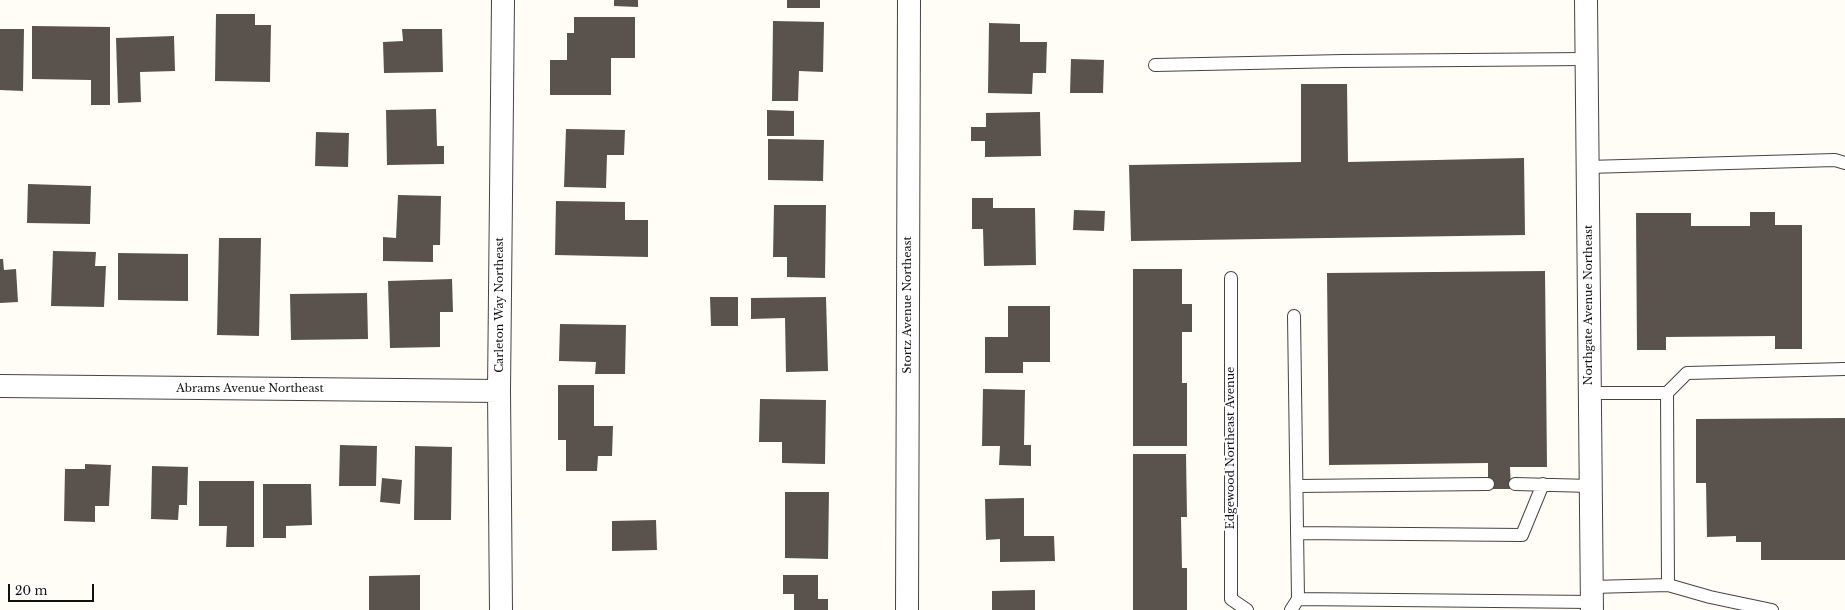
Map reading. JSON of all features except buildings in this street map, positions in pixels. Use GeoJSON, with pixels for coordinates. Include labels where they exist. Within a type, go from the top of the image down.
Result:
{"type":"FeatureCollection","features":[{"type":"Feature","properties":{"kind":"street","name":"Carleton Way Northeast"},"geometry":{"type":"LineString","coordinates":[[501,610],[500,391],[503,0]]}},
{"type":"Feature","properties":{"kind":"street","name":"Stortz Avenue Northeast"},"geometry":{"type":"LineString","coordinates":[[907,610],[909,0]]}},
{"type":"Feature","properties":{"kind":"street","name":"Northgate Avenue Northeast"},"geometry":{"type":"LineString","coordinates":[[1586,0],[1592,600]]}},
{"type":"Feature","properties":{"kind":"street","name":"Abrams Avenue Northeast"},"geometry":{"type":"LineString","coordinates":[[0,386],[500,391]]}},
{"type":"Feature","properties":{"kind":"lane"},"geometry":{"type":"LineString","coordinates":[[1155,65],[1335,61],[1586,59]]}},
{"type":"Feature","properties":{"kind":"lane"},"geometry":{"type":"LineString","coordinates":[[1588,166],[1835,160],[1845,163]]}},
{"type":"Feature","properties":{"kind":"lane","name":"Edgewood Northeast Avenue"},"geometry":{"type":"LineString","coordinates":[[1231,278],[1231,599],[1247,610]]}},
{"type":"Feature","properties":{"kind":"lane"},"geometry":{"type":"LineString","coordinates":[[1291,610],[1298,599],[1294,316]]}},
{"type":"Feature","properties":{"kind":"lane"},"geometry":{"type":"LineString","coordinates":[[1668,585],[1668,393],[1687,373],[1845,369]]}},
{"type":"Feature","properties":{"kind":"lane"},"geometry":{"type":"LineString","coordinates":[[1590,393],[1668,393]]}},
{"type":"Feature","properties":{"kind":"lane"},"geometry":{"type":"LineString","coordinates":[[1297,486],[1488,484]]}},
{"type":"Feature","properties":{"kind":"lane"},"geometry":{"type":"LineString","coordinates":[[1515,484],[1591,486]]}},
{"type":"Feature","properties":{"kind":"lane"},"geometry":{"type":"LineString","coordinates":[[1297,533],[1522,535],[1543,484]]}},
{"type":"Feature","properties":{"kind":"lane"},"geometry":{"type":"LineString","coordinates":[[1298,599],[1592,600],[1668,585],[1710,597],[1772,610]]}}]}
